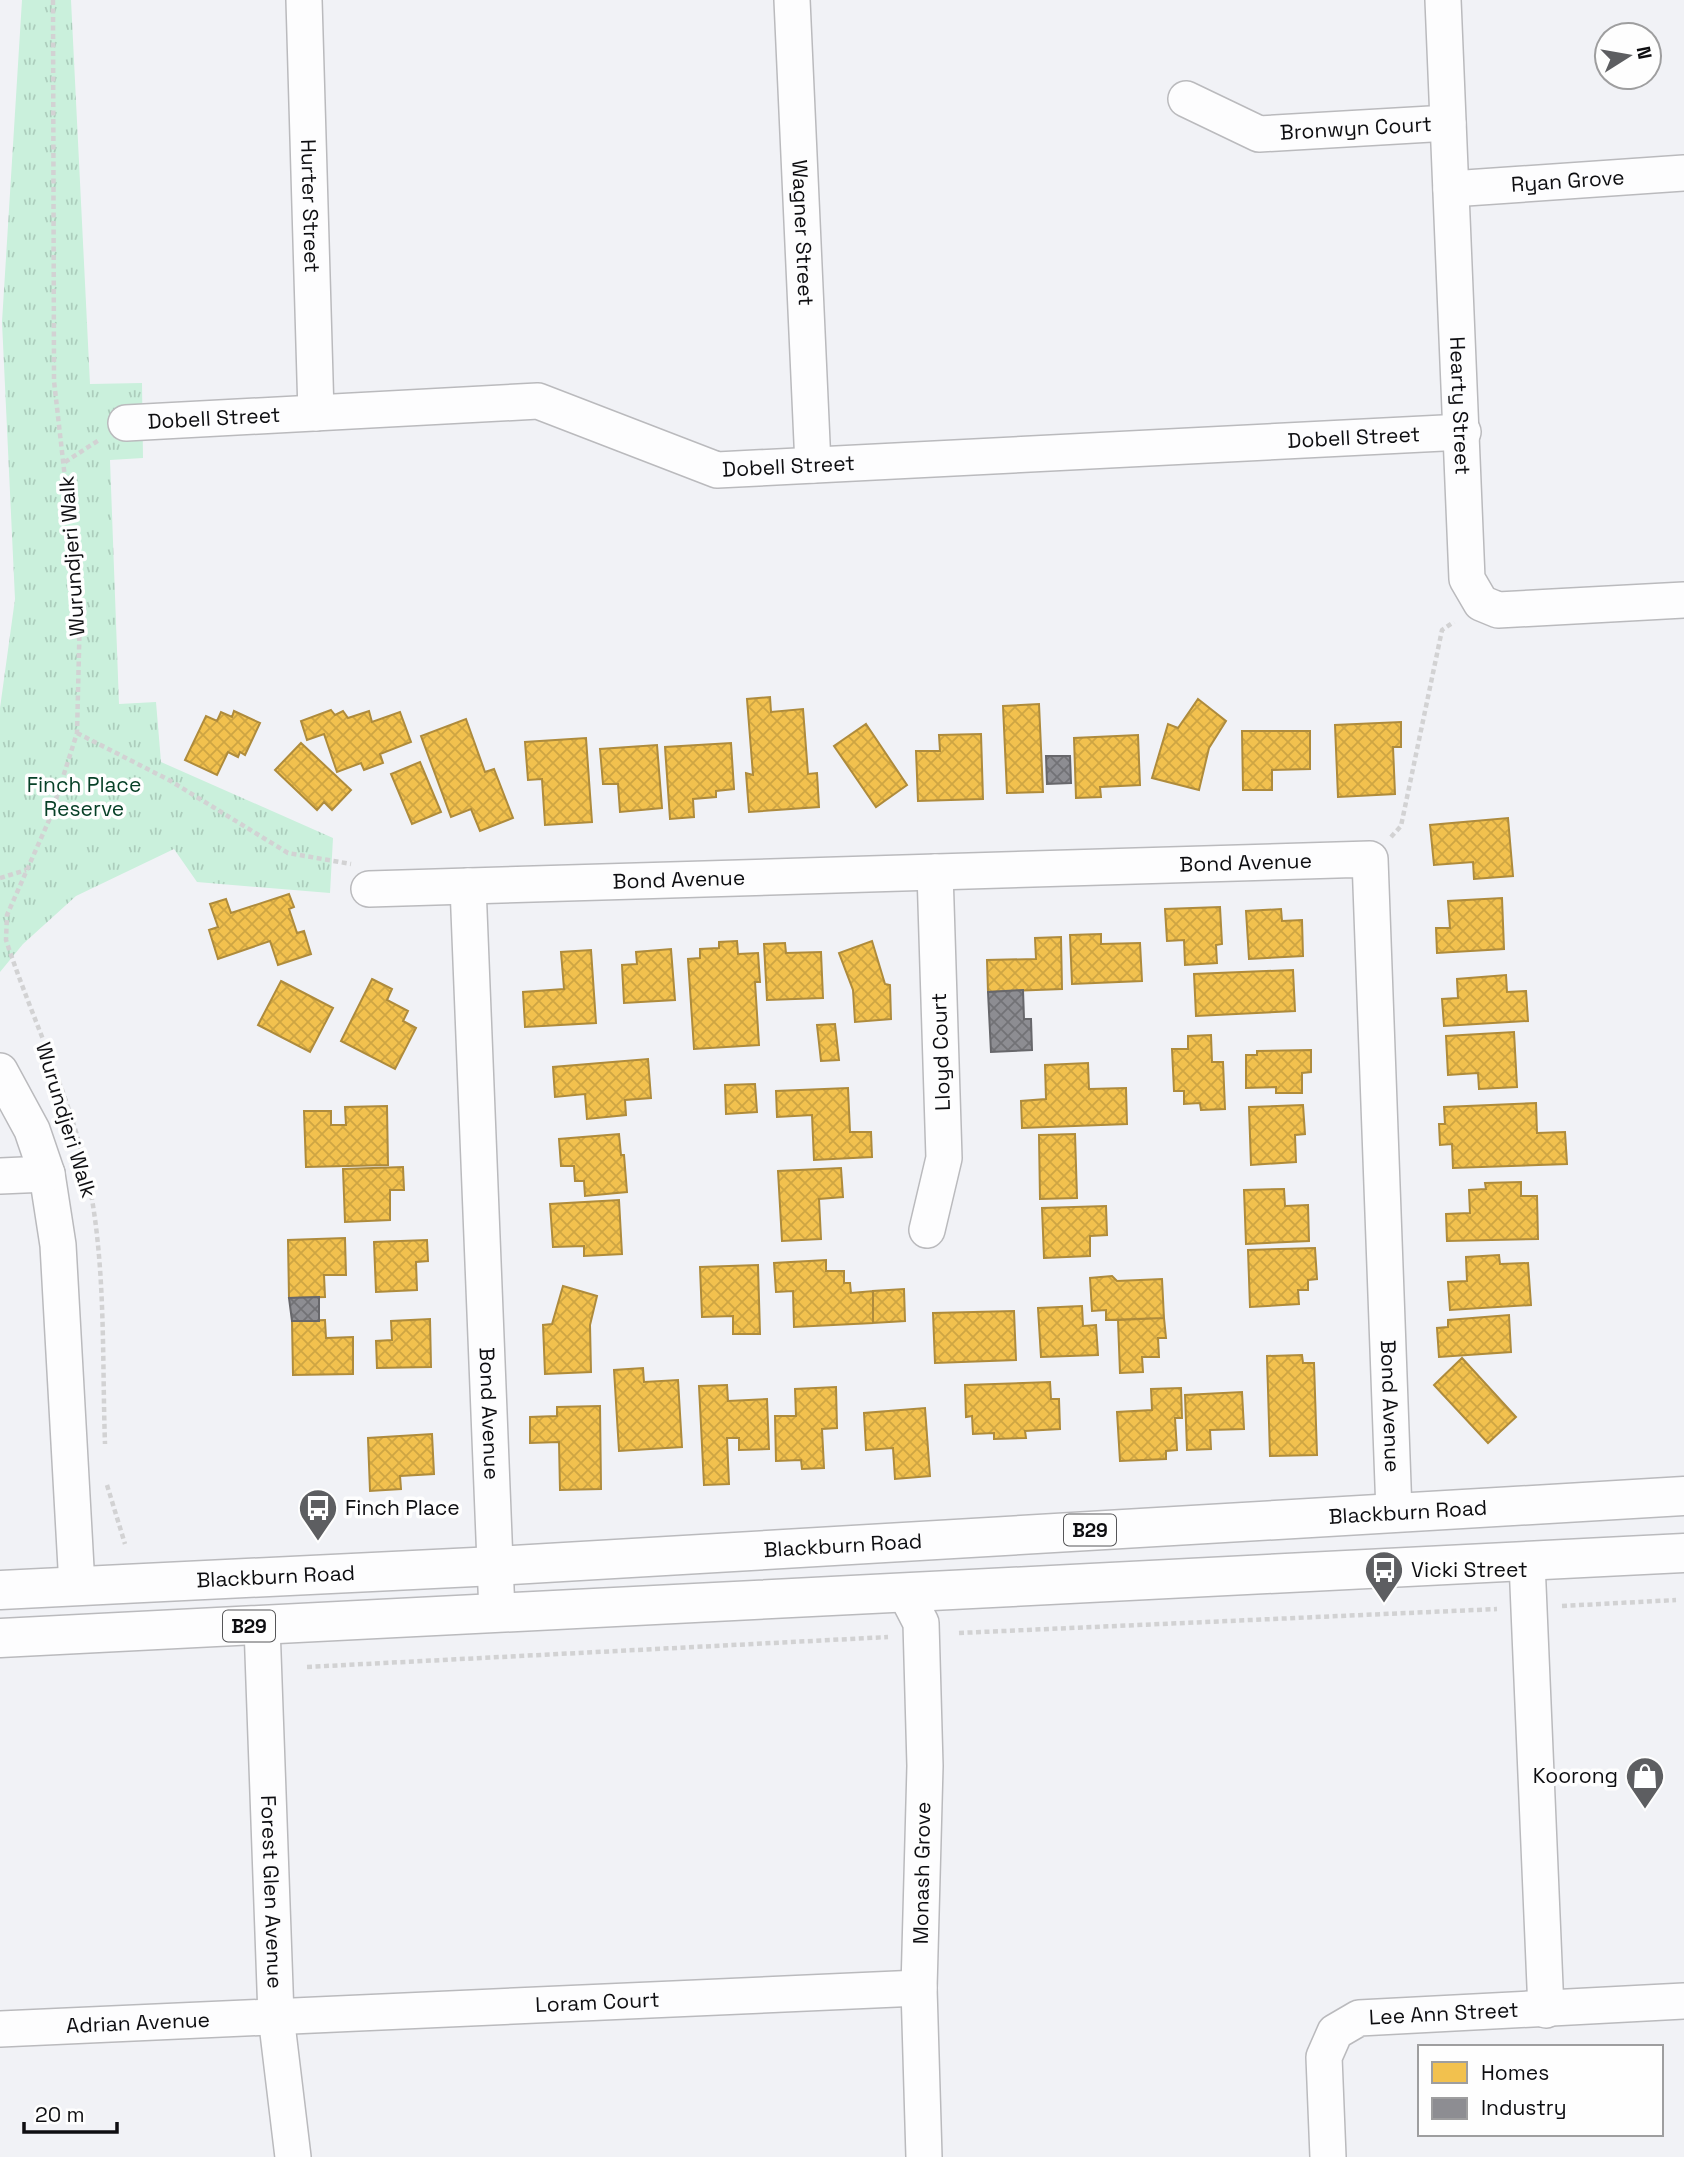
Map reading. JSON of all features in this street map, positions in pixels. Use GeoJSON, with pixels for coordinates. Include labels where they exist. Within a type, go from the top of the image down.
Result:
{"type":"FeatureCollection","features":[{"type":"Feature","properties":{"kind":"main road","name":"Blackburn Road"},"geometry":{"type":"LineString","coordinates":[[0,1590],[495,1566],[1684,1496]]}},
{"type":"Feature","properties":{"kind":"main road","name":"B29"},"geometry":{"type":"LineString","coordinates":[[0,1638],[1684,1553]]}},
{"type":"Feature","properties":{"kind":"street","name":"Hurter Street"},"geometry":{"type":"LineString","coordinates":[[304,0],[316,413]]}},
{"type":"Feature","properties":{"kind":"street","name":"Wagner Street"},"geometry":{"type":"LineString","coordinates":[[792,0],[813,465]]}},
{"type":"Feature","properties":{"kind":"street","name":"Hearty Street"},"geometry":{"type":"LineString","coordinates":[[1443,0],[1467,579],[1481,603]]}},
{"type":"Feature","properties":{"kind":"street","name":"Bronwyn Court"},"geometry":{"type":"LineString","coordinates":[[1186,99],[1259,134],[1448,123]]}},
{"type":"Feature","properties":{"kind":"street","name":"Ryan Grove"},"geometry":{"type":"LineString","coordinates":[[1451,189],[1684,173]]}},
{"type":"Feature","properties":{"kind":"street","name":"Dobell Street"},"geometry":{"type":"LineString","coordinates":[[126,423],[538,401],[717,470],[1463,432]]}},
{"type":"Feature","properties":{"kind":"street"},"geometry":{"type":"LineString","coordinates":[[1481,603],[1498,610],[1684,600]]}},
{"type":"Feature","properties":{"kind":"street","name":"Bond Avenue"},"geometry":{"type":"LineString","coordinates":[[369,889],[1370,859],[1394,1512]]}},
{"type":"Feature","properties":{"kind":"street","name":"Lloyd Court"},"geometry":{"type":"LineString","coordinates":[[927,1230],[944,1157],[934,872]]}},
{"type":"Feature","properties":{"kind":"street","name":"Bond Avenue"},"geometry":{"type":"LineString","coordinates":[[468,886],[497,1612]]}},
{"type":"Feature","properties":{"kind":"street"},"geometry":{"type":"LineString","coordinates":[[0,1071],[32,1130],[47,1174],[58,1245],[77,1586]]}},
{"type":"Feature","properties":{"kind":"street"},"geometry":{"type":"LineString","coordinates":[[0,1176],[47,1174]]}},
{"type":"Feature","properties":{"kind":"street"},"geometry":{"type":"LineString","coordinates":[[1527,1562],[1546,2010]]}},
{"type":"Feature","properties":{"kind":"street","name":"Monash Grove"},"geometry":{"type":"LineString","coordinates":[[905,1592],[921,1623],[925,1766],[919,1988],[924,2157]]}},
{"type":"Feature","properties":{"kind":"street","name":"Forest Glen Avenue"},"geometry":{"type":"LineString","coordinates":[[262,1626],[276,2016],[293,2157]]}},
{"type":"Feature","properties":{"kind":"street","name":"Loram Court"},"geometry":{"type":"LineString","coordinates":[[276,2016],[919,1988]]}},
{"type":"Feature","properties":{"kind":"street","name":"Lee Ann Street"},"geometry":{"type":"LineString","coordinates":[[1328,2157],[1324,2057],[1335,2032],[1359,2018],[1684,2001]]}},
{"type":"Feature","properties":{"kind":"street","name":"Adrian Avenue"},"geometry":{"type":"LineString","coordinates":[[0,2029],[276,2016]]}},
{"type":"Feature","properties":{"kind":"path","name":"Wurundjeri Walk"},"geometry":{"type":"LineString","coordinates":[[53,0],[54,381],[80,611],[77,733],[50,818],[7,915],[6,940],[60,1082],[89,1182],[97,1237],[105,1445]]}},
{"type":"Feature","properties":{"kind":"path"},"geometry":{"type":"LineString","coordinates":[[65,462],[126,423]]}},
{"type":"Feature","properties":{"kind":"path"},"geometry":{"type":"LineString","coordinates":[[1370,859],[1401,826],[1442,631],[1481,603]]}},
{"type":"Feature","properties":{"kind":"path"},"geometry":{"type":"LineString","coordinates":[[77,733],[169,779],[288,853],[350,862],[369,889]]}},
{"type":"Feature","properties":{"kind":"path"},"geometry":{"type":"LineString","coordinates":[[0,878],[27,870]]}},
{"type":"Feature","properties":{"kind":"path"},"geometry":{"type":"LineString","coordinates":[[106,1472],[107,1486],[125,1544]]}},
{"type":"Feature","properties":{"kind":"path"},"geometry":{"type":"LineString","coordinates":[[959,1633],[1676,1600]]}},
{"type":"Feature","properties":{"kind":"path"},"geometry":{"type":"LineString","coordinates":[[307,1667],[888,1637]]}},
{"type":"Feature","properties":{"kind":"green space","name":"Finch Place Reserve"},"geometry":{"type":"Polygon","coordinates":[[[22,0],[71,0],[90,384],[142,383],[143,458],[110,460],[119,704],[156,702],[161,762],[333,838],[330,893],[197,882],[174,849],[76,896],[23,944],[0,972],[0,708],[15,599],[2,322],[22,0]]]}},
{"type":"Feature","properties":{"kind":"building: Homes"},"geometry":{"type":"Polygon","coordinates":[[[770,697],[771,712],[803,709],[808,774],[817,773],[819,807],[749,812],[746,773],[753,775],[747,699],[770,697]]]}},
{"type":"Feature","properties":{"kind":"building: Homes"},"geometry":{"type":"Polygon","coordinates":[[[1198,699],[1226,721],[1209,748],[1199,790],[1152,778],[1168,724],[1178,728],[1198,699]]]}},
{"type":"Feature","properties":{"kind":"building: Homes"},"geometry":{"type":"Polygon","coordinates":[[[1039,704],[1043,792],[1007,793],[1003,706],[1039,704]]]}},
{"type":"Feature","properties":{"kind":"building: Homes"},"geometry":{"type":"Polygon","coordinates":[[[331,710],[335,715],[343,711],[348,718],[369,711],[372,722],[400,712],[411,742],[380,754],[383,763],[364,770],[361,763],[337,772],[324,734],[307,740],[301,721],[331,710]]]}},
{"type":"Feature","properties":{"kind":"building: Homes"},"geometry":{"type":"Polygon","coordinates":[[[234,711],[260,723],[245,755],[240,752],[238,757],[228,752],[217,775],[185,760],[206,716],[217,721],[221,712],[232,717],[234,711]]]}},
{"type":"Feature","properties":{"kind":"building: Homes"},"geometry":{"type":"Polygon","coordinates":[[[466,719],[485,772],[494,769],[513,818],[480,831],[471,809],[451,817],[421,736],[466,719]]]}},
{"type":"Feature","properties":{"kind":"building: Homes"},"geometry":{"type":"Polygon","coordinates":[[[1401,722],[1401,747],[1393,747],[1395,794],[1338,797],[1335,725],[1401,722]]]}},
{"type":"Feature","properties":{"kind":"building: Homes"},"geometry":{"type":"Polygon","coordinates":[[[866,724],[907,785],[876,807],[834,746],[866,724]]]}},
{"type":"Feature","properties":{"kind":"building: Homes"},"geometry":{"type":"Polygon","coordinates":[[[1242,731],[1310,731],[1310,769],[1272,770],[1272,790],[1243,790],[1242,731]]]}},
{"type":"Feature","properties":{"kind":"building: Homes"},"geometry":{"type":"Polygon","coordinates":[[[981,734],[983,799],[918,801],[916,751],[940,751],[939,735],[981,734]]]}},
{"type":"Feature","properties":{"kind":"building: Homes"},"geometry":{"type":"Polygon","coordinates":[[[1138,735],[1140,785],[1100,787],[1101,797],[1076,798],[1074,738],[1138,735]]]}},
{"type":"Feature","properties":{"kind":"building: Homes"},"geometry":{"type":"Polygon","coordinates":[[[586,738],[592,822],[545,825],[542,779],[528,780],[525,742],[586,738]]]}},
{"type":"Feature","properties":{"kind":"building: Homes"},"geometry":{"type":"Polygon","coordinates":[[[301,743],[351,790],[332,810],[324,802],[317,810],[275,770],[301,743]]]}},
{"type":"Feature","properties":{"kind":"building: Homes"},"geometry":{"type":"Polygon","coordinates":[[[731,743],[734,789],[716,791],[716,797],[693,799],[694,817],[670,819],[665,747],[731,743]]]}},
{"type":"Feature","properties":{"kind":"building: Homes"},"geometry":{"type":"Polygon","coordinates":[[[657,745],[662,808],[620,812],[618,784],[603,784],[600,749],[657,745]]]}},
{"type":"Feature","properties":{"kind":"building: Homes"},"geometry":{"type":"Polygon","coordinates":[[[420,762],[441,812],[412,824],[391,774],[420,762]]]}},
{"type":"Feature","properties":{"kind":"building: Homes"},"geometry":{"type":"Polygon","coordinates":[[[1508,818],[1513,876],[1474,879],[1473,862],[1434,865],[1430,825],[1508,818]]]}},
{"type":"Feature","properties":{"kind":"building: Homes"},"geometry":{"type":"Polygon","coordinates":[[[289,894],[294,907],[289,909],[297,933],[304,931],[311,954],[278,965],[270,941],[218,959],[209,930],[218,927],[210,904],[226,899],[231,913],[289,894]]]}},
{"type":"Feature","properties":{"kind":"building: Homes"},"geometry":{"type":"Polygon","coordinates":[[[1502,898],[1504,949],[1437,953],[1436,928],[1450,928],[1448,901],[1502,898]]]}},
{"type":"Feature","properties":{"kind":"building: Homes"},"geometry":{"type":"Polygon","coordinates":[[[1220,907],[1222,944],[1216,945],[1217,963],[1185,965],[1184,940],[1167,941],[1165,909],[1220,907]]]}},
{"type":"Feature","properties":{"kind":"building: Homes"},"geometry":{"type":"Polygon","coordinates":[[[1281,909],[1282,921],[1302,920],[1303,956],[1249,959],[1246,911],[1281,909]]]}},
{"type":"Feature","properties":{"kind":"building: Homes"},"geometry":{"type":"Polygon","coordinates":[[[1101,934],[1101,944],[1140,943],[1142,981],[1072,984],[1070,935],[1101,934]]]}},
{"type":"Feature","properties":{"kind":"building: Homes"},"geometry":{"type":"Polygon","coordinates":[[[1061,937],[1062,989],[988,992],[987,960],[1036,959],[1035,938],[1061,937]]]}},
{"type":"Feature","properties":{"kind":"building: Homes"},"geometry":{"type":"Polygon","coordinates":[[[737,941],[738,954],[758,953],[760,982],[755,982],[759,1045],[694,1049],[688,959],[700,958],[700,949],[719,948],[719,942],[737,941]]]}},
{"type":"Feature","properties":{"kind":"building: Homes"},"geometry":{"type":"Polygon","coordinates":[[[872,941],[885,984],[890,985],[891,1019],[855,1022],[853,990],[839,953],[872,941]]]}},
{"type":"Feature","properties":{"kind":"building: Homes"},"geometry":{"type":"Polygon","coordinates":[[[785,943],[786,953],[821,952],[823,998],[767,1000],[764,944],[785,943]]]}},
{"type":"Feature","properties":{"kind":"building: Homes"},"geometry":{"type":"Polygon","coordinates":[[[671,949],[675,1000],[624,1003],[622,965],[637,964],[636,952],[671,949]]]}},
{"type":"Feature","properties":{"kind":"building: Homes"},"geometry":{"type":"Polygon","coordinates":[[[591,950],[596,1023],[525,1027],[523,992],[564,989],[561,952],[591,950]]]}},
{"type":"Feature","properties":{"kind":"building: Homes"},"geometry":{"type":"Polygon","coordinates":[[[1293,970],[1295,1011],[1196,1016],[1194,974],[1293,970]]]}},
{"type":"Feature","properties":{"kind":"building: Homes"},"geometry":{"type":"Polygon","coordinates":[[[1506,975],[1507,992],[1526,991],[1528,1021],[1444,1026],[1442,999],[1458,998],[1457,979],[1506,975]]]}},
{"type":"Feature","properties":{"kind":"building: Homes"},"geometry":{"type":"Polygon","coordinates":[[[372,979],[392,989],[387,1000],[408,1011],[403,1021],[416,1028],[395,1069],[341,1041],[372,979]]]}},
{"type":"Feature","properties":{"kind":"building: Homes"},"geometry":{"type":"Polygon","coordinates":[[[281,981],[333,1008],[310,1052],[258,1025],[281,981]]]}},
{"type":"Feature","properties":{"kind":"building: Homes"},"geometry":{"type":"Polygon","coordinates":[[[835,1024],[839,1060],[821,1061],[817,1025],[835,1024]]]}},
{"type":"Feature","properties":{"kind":"building: Homes"},"geometry":{"type":"Polygon","coordinates":[[[1514,1032],[1517,1087],[1479,1089],[1478,1073],[1448,1075],[1446,1036],[1514,1032]]]}},
{"type":"Feature","properties":{"kind":"building: Homes"},"geometry":{"type":"Polygon","coordinates":[[[1211,1035],[1212,1062],[1223,1062],[1225,1109],[1201,1110],[1200,1103],[1184,1104],[1184,1091],[1174,1091],[1172,1049],[1188,1049],[1188,1036],[1211,1035]]]}},
{"type":"Feature","properties":{"kind":"building: Homes"},"geometry":{"type":"Polygon","coordinates":[[[1311,1050],[1311,1072],[1302,1073],[1302,1093],[1276,1093],[1276,1087],[1246,1088],[1246,1055],[1257,1055],[1257,1051],[1311,1050]]]}},
{"type":"Feature","properties":{"kind":"building: Homes"},"geometry":{"type":"Polygon","coordinates":[[[648,1059],[651,1098],[625,1100],[626,1115],[587,1119],[585,1094],[555,1097],[553,1067],[648,1059]]]}},
{"type":"Feature","properties":{"kind":"building: Homes"},"geometry":{"type":"Polygon","coordinates":[[[1088,1063],[1089,1089],[1126,1088],[1127,1124],[1022,1128],[1021,1101],[1046,1099],[1045,1065],[1088,1063]]]}},
{"type":"Feature","properties":{"kind":"building: Homes"},"geometry":{"type":"Polygon","coordinates":[[[755,1084],[757,1112],[726,1114],[725,1085],[755,1084]]]}},
{"type":"Feature","properties":{"kind":"building: Homes"},"geometry":{"type":"Polygon","coordinates":[[[848,1088],[850,1132],[871,1132],[872,1157],[814,1160],[812,1115],[777,1117],[776,1091],[848,1088]]]}},
{"type":"Feature","properties":{"kind":"building: Homes"},"geometry":{"type":"Polygon","coordinates":[[[1536,1103],[1537,1133],[1565,1132],[1567,1164],[1453,1168],[1452,1144],[1440,1145],[1439,1124],[1445,1124],[1444,1107],[1536,1103]]]}},
{"type":"Feature","properties":{"kind":"building: Homes"},"geometry":{"type":"Polygon","coordinates":[[[1303,1105],[1305,1134],[1295,1135],[1296,1162],[1251,1165],[1249,1107],[1303,1105]]]}},
{"type":"Feature","properties":{"kind":"building: Homes"},"geometry":{"type":"Polygon","coordinates":[[[387,1106],[388,1165],[306,1167],[304,1111],[331,1111],[331,1125],[346,1125],[345,1107],[387,1106]]]}},
{"type":"Feature","properties":{"kind":"building: Homes"},"geometry":{"type":"Polygon","coordinates":[[[619,1134],[627,1192],[585,1196],[584,1181],[575,1181],[574,1166],[561,1166],[559,1139],[619,1134]]]}},
{"type":"Feature","properties":{"kind":"building: Homes"},"geometry":{"type":"Polygon","coordinates":[[[1075,1134],[1077,1198],[1040,1199],[1039,1135],[1075,1134]]]}},
{"type":"Feature","properties":{"kind":"building: Homes"},"geometry":{"type":"Polygon","coordinates":[[[403,1167],[404,1190],[390,1190],[390,1220],[345,1222],[343,1169],[403,1167]]]}},
{"type":"Feature","properties":{"kind":"building: Homes"},"geometry":{"type":"Polygon","coordinates":[[[841,1168],[843,1197],[819,1199],[821,1239],[782,1241],[778,1171],[841,1168]]]}},
{"type":"Feature","properties":{"kind":"building: Homes"},"geometry":{"type":"Polygon","coordinates":[[[1521,1182],[1521,1196],[1537,1196],[1538,1239],[1447,1241],[1446,1214],[1470,1213],[1469,1190],[1486,1189],[1485,1183],[1521,1182]]]}},
{"type":"Feature","properties":{"kind":"building: Homes"},"geometry":{"type":"Polygon","coordinates":[[[1284,1189],[1285,1206],[1308,1205],[1309,1241],[1246,1244],[1244,1190],[1284,1189]]]}},
{"type":"Feature","properties":{"kind":"building: Homes"},"geometry":{"type":"Polygon","coordinates":[[[619,1200],[622,1254],[584,1256],[584,1246],[553,1247],[550,1204],[619,1200]]]}},
{"type":"Feature","properties":{"kind":"building: Homes"},"geometry":{"type":"Polygon","coordinates":[[[1106,1206],[1107,1235],[1090,1236],[1090,1256],[1044,1258],[1042,1208],[1106,1206]]]}},
{"type":"Feature","properties":{"kind":"building: Homes"},"geometry":{"type":"Polygon","coordinates":[[[345,1238],[346,1275],[324,1275],[325,1297],[289,1298],[288,1240],[345,1238]]]}},
{"type":"Feature","properties":{"kind":"building: Homes"},"geometry":{"type":"Polygon","coordinates":[[[427,1240],[428,1261],[416,1262],[417,1290],[376,1292],[374,1242],[427,1240]]]}},
{"type":"Feature","properties":{"kind":"building: Homes"},"geometry":{"type":"Polygon","coordinates":[[[1315,1248],[1317,1279],[1308,1280],[1308,1290],[1298,1290],[1299,1304],[1250,1307],[1248,1250],[1315,1248]]]}},
{"type":"Feature","properties":{"kind":"building: Homes"},"geometry":{"type":"Polygon","coordinates":[[[1499,1255],[1500,1264],[1528,1263],[1531,1305],[1450,1310],[1448,1282],[1467,1281],[1466,1257],[1499,1255]]]}},
{"type":"Feature","properties":{"kind":"building: Homes"},"geometry":{"type":"Polygon","coordinates":[[[826,1260],[826,1271],[844,1271],[844,1283],[850,1283],[851,1293],[873,1291],[873,1323],[794,1327],[793,1291],[776,1292],[774,1263],[826,1260]]]}},
{"type":"Feature","properties":{"kind":"building: Homes"},"geometry":{"type":"Polygon","coordinates":[[[758,1265],[760,1334],[733,1334],[733,1316],[702,1317],[700,1267],[758,1265]]]}},
{"type":"Feature","properties":{"kind":"building: Homes"},"geometry":{"type":"Polygon","coordinates":[[[1112,1276],[1117,1281],[1162,1279],[1164,1318],[1106,1320],[1106,1310],[1092,1311],[1090,1278],[1112,1276]]]}},
{"type":"Feature","properties":{"kind":"building: Homes"},"geometry":{"type":"Polygon","coordinates":[[[563,1286],[597,1296],[590,1325],[591,1372],[545,1374],[543,1325],[552,1324],[563,1286]]]}},
{"type":"Feature","properties":{"kind":"building: Homes"},"geometry":{"type":"Polygon","coordinates":[[[904,1289],[905,1321],[873,1323],[873,1291],[904,1289]]]}},
{"type":"Feature","properties":{"kind":"building: Homes"},"geometry":{"type":"Polygon","coordinates":[[[1082,1306],[1083,1326],[1096,1325],[1098,1355],[1041,1357],[1038,1308],[1082,1306]]]}},
{"type":"Feature","properties":{"kind":"building: Homes"},"geometry":{"type":"Polygon","coordinates":[[[1014,1311],[1016,1360],[935,1363],[933,1313],[1014,1311]]]}},
{"type":"Feature","properties":{"kind":"building: Homes"},"geometry":{"type":"Polygon","coordinates":[[[1509,1315],[1511,1352],[1439,1357],[1437,1328],[1448,1327],[1448,1320],[1509,1315]]]}},
{"type":"Feature","properties":{"kind":"building: Homes"},"geometry":{"type":"Polygon","coordinates":[[[1164,1318],[1166,1338],[1158,1338],[1159,1357],[1142,1357],[1143,1372],[1120,1373],[1118,1320],[1164,1318]]]}},
{"type":"Feature","properties":{"kind":"building: Homes"},"geometry":{"type":"Polygon","coordinates":[[[430,1319],[431,1367],[377,1368],[376,1341],[392,1340],[391,1321],[430,1319]]]}},
{"type":"Feature","properties":{"kind":"building: Homes"},"geometry":{"type":"Polygon","coordinates":[[[325,1320],[326,1338],[353,1337],[353,1374],[293,1375],[292,1321],[325,1320]]]}},
{"type":"Feature","properties":{"kind":"building: Homes"},"geometry":{"type":"Polygon","coordinates":[[[1302,1355],[1303,1363],[1314,1363],[1317,1455],[1270,1456],[1267,1356],[1302,1355]]]}},
{"type":"Feature","properties":{"kind":"building: Homes"},"geometry":{"type":"Polygon","coordinates":[[[1462,1358],[1516,1417],[1488,1443],[1434,1385],[1462,1358]]]}},
{"type":"Feature","properties":{"kind":"building: Homes"},"geometry":{"type":"Polygon","coordinates":[[[643,1368],[644,1382],[678,1380],[682,1447],[619,1451],[614,1370],[643,1368]]]}},
{"type":"Feature","properties":{"kind":"building: Homes"},"geometry":{"type":"Polygon","coordinates":[[[1050,1382],[1051,1399],[1059,1399],[1060,1429],[1025,1431],[1026,1438],[994,1439],[994,1433],[973,1434],[972,1416],[966,1417],[965,1385],[1050,1382]]]}},
{"type":"Feature","properties":{"kind":"building: Homes"},"geometry":{"type":"Polygon","coordinates":[[[727,1385],[728,1401],[767,1399],[769,1449],[739,1450],[739,1438],[727,1438],[729,1484],[704,1485],[699,1386],[727,1385]]]}},
{"type":"Feature","properties":{"kind":"building: Homes"},"geometry":{"type":"Polygon","coordinates":[[[836,1387],[837,1428],[822,1429],[824,1468],[802,1469],[801,1460],[776,1461],[775,1416],[796,1416],[795,1389],[836,1387]]]}},
{"type":"Feature","properties":{"kind":"building: Homes"},"geometry":{"type":"Polygon","coordinates":[[[1181,1388],[1182,1418],[1175,1418],[1177,1450],[1166,1451],[1166,1459],[1120,1461],[1117,1412],[1152,1410],[1151,1389],[1181,1388]]]}},
{"type":"Feature","properties":{"kind":"building: Homes"},"geometry":{"type":"Polygon","coordinates":[[[1242,1392],[1244,1429],[1210,1430],[1211,1449],[1187,1450],[1185,1395],[1242,1392]]]}},
{"type":"Feature","properties":{"kind":"building: Homes"},"geometry":{"type":"Polygon","coordinates":[[[600,1406],[601,1489],[560,1490],[559,1442],[530,1443],[530,1417],[557,1416],[557,1407],[600,1406]]]}},
{"type":"Feature","properties":{"kind":"building: Homes"},"geometry":{"type":"Polygon","coordinates":[[[925,1408],[930,1476],[895,1479],[893,1448],[866,1450],[864,1413],[925,1408]]]}},
{"type":"Feature","properties":{"kind":"building: Homes"},"geometry":{"type":"Polygon","coordinates":[[[432,1434],[434,1474],[400,1476],[401,1489],[370,1491],[368,1438],[432,1434]]]}},
{"type":"Feature","properties":{"kind":"building: Industry"},"geometry":{"type":"Polygon","coordinates":[[[1046,756],[1070,756],[1071,783],[1047,784],[1046,756]]]}},
{"type":"Feature","properties":{"kind":"building: Industry"},"geometry":{"type":"Polygon","coordinates":[[[1023,990],[1024,1019],[1031,1019],[1032,1050],[991,1052],[988,992],[1023,990]]]}},
{"type":"Feature","properties":{"kind":"building: Industry"},"geometry":{"type":"Polygon","coordinates":[[[319,1297],[319,1321],[292,1321],[289,1298],[319,1297]]]}},
{"type":"Feature","properties":{"kind":"place","name":"Finch Place"},"geometry":{"type":"Point","coordinates":[318,1542]}},
{"type":"Feature","properties":{"kind":"place","name":"Vicki Street"},"geometry":{"type":"Point","coordinates":[1384,1604]}},
{"type":"Feature","properties":{"kind":"place","name":"Koorong"},"geometry":{"type":"Point","coordinates":[1645,1810]}}]}
